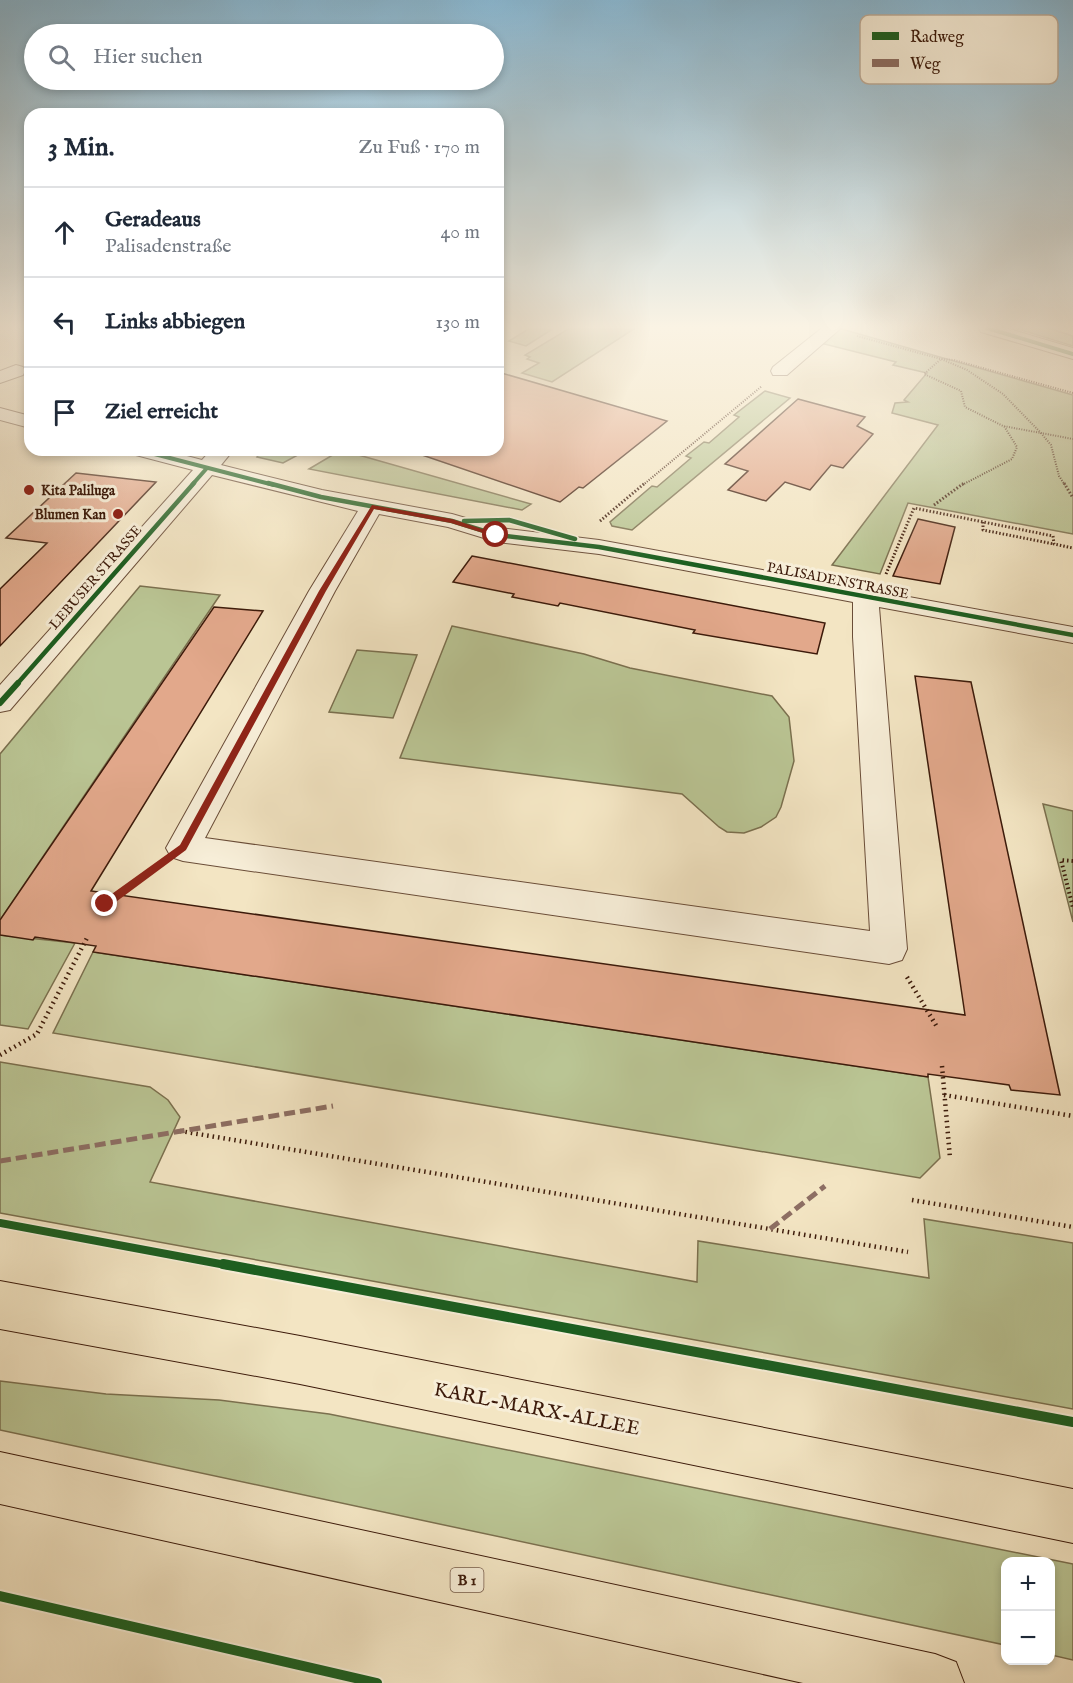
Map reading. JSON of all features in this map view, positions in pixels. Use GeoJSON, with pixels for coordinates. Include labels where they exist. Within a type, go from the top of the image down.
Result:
{"type":"FeatureCollection","features":[{"type":"Feature","properties":{"kind":"main road","name":"KARL-MARX-ALLEE"},"geometry":{"type":"LineString","coordinates":[[0,1305],[300,1360],[1073,1516]]}},
{"type":"Feature","properties":{"kind":"main road","name":"B 1"},"geometry":{"type":"LineString","coordinates":[[0,1478],[935,1683]]}},
{"type":"Feature","properties":{"kind":"street"},"geometry":{"type":"LineString","coordinates":[[0,414],[24,420]]}},
{"type":"Feature","properties":{"kind":"street","name":"PALISADENSTRASSE"},"geometry":{"type":"LineString","coordinates":[[190,456],[215,459],[372,507],[452,521],[526,541],[597,536],[875,587],[1073,635]]}},
{"type":"Feature","properties":{"kind":"street","name":"LEBUSER STRASSE"},"geometry":{"type":"LineString","coordinates":[[0,703],[215,459]]}},
{"type":"Feature","properties":{"kind":"street"},"geometry":{"type":"LineString","coordinates":[[372,507],[322,591],[183,848],[889,949],[867,649],[875,587]]}},
{"type":"Feature","properties":{"kind":"path"},"geometry":{"type":"LineString","coordinates":[[597,536],[741,407]]}},
{"type":"Feature","properties":{"kind":"path"},"geometry":{"type":"LineString","coordinates":[[965,407],[1003,426],[1073,439]]}},
{"type":"Feature","properties":{"kind":"path"},"geometry":{"type":"LineString","coordinates":[[1015,407],[1051,445],[1059,476],[1073,498]]}},
{"type":"Feature","properties":{"kind":"path"},"geometry":{"type":"LineString","coordinates":[[934,505],[963,484],[1012,459],[1017,447],[1003,426]]}},
{"type":"Feature","properties":{"kind":"path"},"geometry":{"type":"LineString","coordinates":[[875,587],[915,508],[1053,536],[1054,544]]}},
{"type":"Feature","properties":{"kind":"path"},"geometry":{"type":"LineString","coordinates":[[984,522],[983,530],[1073,548]]}},
{"type":"Feature","properties":{"kind":"path"},"geometry":{"type":"LineString","coordinates":[[105,904],[183,848]]}},
{"type":"Feature","properties":{"kind":"path"},"geometry":{"type":"LineString","coordinates":[[1073,861],[1061,860],[1073,908]]}},
{"type":"Feature","properties":{"kind":"path"},"geometry":{"type":"LineString","coordinates":[[0,1055],[37,1034],[87,938]]}},
{"type":"Feature","properties":{"kind":"path"},"geometry":{"type":"LineString","coordinates":[[889,949],[937,1027]]}},
{"type":"Feature","properties":{"kind":"path"},"geometry":{"type":"LineString","coordinates":[[942,1066],[950,1158]]}},
{"type":"Feature","properties":{"kind":"path"},"geometry":{"type":"LineString","coordinates":[[944,1095],[1073,1116]]}},
{"type":"Feature","properties":{"kind":"path"},"geometry":{"type":"LineString","coordinates":[[180,1131],[908,1252]]}},
{"type":"Feature","properties":{"kind":"path"},"geometry":{"type":"LineString","coordinates":[[912,1200],[1073,1227]]}},
{"type":"Feature","properties":{"kind":"green space"},"geometry":{"type":"Polygon","coordinates":[[[745,407],[780,407],[632,530],[612,526],[610,522],[652,486],[657,487],[691,458],[686,456],[704,442],[709,443],[739,417],[734,415],[745,407]]]}},
{"type":"Feature","properties":{"kind":"green space"},"geometry":{"type":"Polygon","coordinates":[[[894,407],[1073,407],[1073,534],[908,503],[880,574],[832,565],[938,425],[892,413],[894,407]]]}},
{"type":"Feature","properties":{"kind":"green space"},"geometry":{"type":"Polygon","coordinates":[[[258,456],[296,456],[283,463],[258,456]]]}},
{"type":"Feature","properties":{"kind":"green space"},"geometry":{"type":"Polygon","coordinates":[[[331,456],[362,456],[531,504],[522,510],[309,469],[331,456]]]}},
{"type":"Feature","properties":{"kind":"green space"},"geometry":{"type":"Polygon","coordinates":[[[140,586],[220,595],[0,920],[0,754],[140,586]]]}},
{"type":"Feature","properties":{"kind":"green space"},"geometry":{"type":"Polygon","coordinates":[[[452,626],[584,654],[630,668],[772,696],[789,717],[794,761],[776,817],[761,827],[744,833],[727,832],[682,794],[400,758],[452,626]]]}},
{"type":"Feature","properties":{"kind":"green space"},"geometry":{"type":"Polygon","coordinates":[[[357,650],[417,655],[393,718],[329,712],[357,650]]]}},
{"type":"Feature","properties":{"kind":"green space"},"geometry":{"type":"Polygon","coordinates":[[[1043,804],[1073,811],[1073,922],[1043,804]]]}},
{"type":"Feature","properties":{"kind":"green space"},"geometry":{"type":"Polygon","coordinates":[[[0,935],[75,943],[28,1029],[0,1025],[0,935]]]}},
{"type":"Feature","properties":{"kind":"green space"},"geometry":{"type":"Polygon","coordinates":[[[93,952],[928,1077],[940,1158],[920,1178],[53,1033],[93,952]]]}},
{"type":"Feature","properties":{"kind":"green space"},"geometry":{"type":"Polygon","coordinates":[[[0,1062],[150,1087],[168,1100],[180,1117],[150,1182],[697,1282],[698,1241],[929,1278],[924,1219],[1073,1243],[1073,1409],[0,1213],[0,1062]]]}},
{"type":"Feature","properties":{"kind":"green space"},"geometry":{"type":"Polygon","coordinates":[[[0,1381],[106,1394],[219,1400],[329,1414],[1038,1557],[1001,1557],[1001,1644],[0,1430],[0,1381]]]}},
{"type":"Feature","properties":{"kind":"green space"},"geometry":{"type":"Polygon","coordinates":[[[1055,1560],[1073,1564],[1073,1660],[1055,1656],[1055,1560]]]}},
{"type":"Feature","properties":{"kind":"building"},"geometry":{"type":"Polygon","coordinates":[[[504,407],[617,407],[667,421],[583,488],[579,487],[560,502],[425,456],[504,456],[504,407]]]}},
{"type":"Feature","properties":{"kind":"building"},"geometry":{"type":"Polygon","coordinates":[[[790,407],[826,407],[865,417],[857,426],[873,434],[843,468],[831,465],[810,490],[785,482],[766,501],[728,490],[748,471],[725,464],[790,407]]]}},
{"type":"Feature","properties":{"kind":"building"},"geometry":{"type":"Polygon","coordinates":[[[76,473],[156,482],[0,646],[0,589],[47,543],[6,538],[76,473]]]}},
{"type":"Feature","properties":{"kind":"building"},"geometry":{"type":"Polygon","coordinates":[[[918,519],[955,527],[940,584],[893,576],[918,519]]]}},
{"type":"Feature","properties":{"kind":"building"},"geometry":{"type":"Polygon","coordinates":[[[472,556],[825,623],[817,654],[693,633],[695,630],[560,603],[558,606],[512,597],[514,594],[453,582],[472,556]]]}},
{"type":"Feature","properties":{"kind":"building"},"geometry":{"type":"Polygon","coordinates":[[[214,607],[263,611],[91,891],[965,1015],[915,676],[971,682],[1060,1095],[1011,1090],[1009,1085],[928,1074],[928,1077],[93,952],[96,946],[35,937],[33,940],[0,935],[0,920],[214,607]]]}},
{"type":"Feature","properties":{"kind":"marked path"},"geometry":{"type":"LineString","coordinates":[[0,1161],[333,1106]]}},
{"type":"Feature","properties":{"kind":"marked path"},"geometry":{"type":"LineString","coordinates":[[770,1229],[825,1186]]}},
{"type":"Feature","properties":{"kind":"cycle path"},"geometry":{"type":"LineString","coordinates":[[162,456],[321,497],[452,521],[497,535],[599,547],[1073,635]]}},
{"type":"Feature","properties":{"kind":"cycle path"},"geometry":{"type":"LineString","coordinates":[[0,703],[207,468]]}},
{"type":"Feature","properties":{"kind":"cycle path"},"geometry":{"type":"LineString","coordinates":[[464,521],[509,520],[530,524],[575,539]]}},
{"type":"Feature","properties":{"kind":"cycle path"},"geometry":{"type":"LineString","coordinates":[[0,1223],[1073,1422]]}},
{"type":"Feature","properties":{"kind":"cycle path"},"geometry":{"type":"LineString","coordinates":[[0,1596],[377,1683]]}},
{"type":"Feature","properties":{"kind":"place","name":"Kita Paliluga"},"geometry":{"type":"Point","coordinates":[29,490]}},
{"type":"Feature","properties":{"kind":"place","name":"Blumen Kan"},"geometry":{"type":"Point","coordinates":[118,514]}},
{"type":"Feature","properties":{"kind":"route"},"geometry":{"type":"LineString","coordinates":[[105,904],[183,848],[322,591],[372,507],[452,521],[496,535]]}}]}
